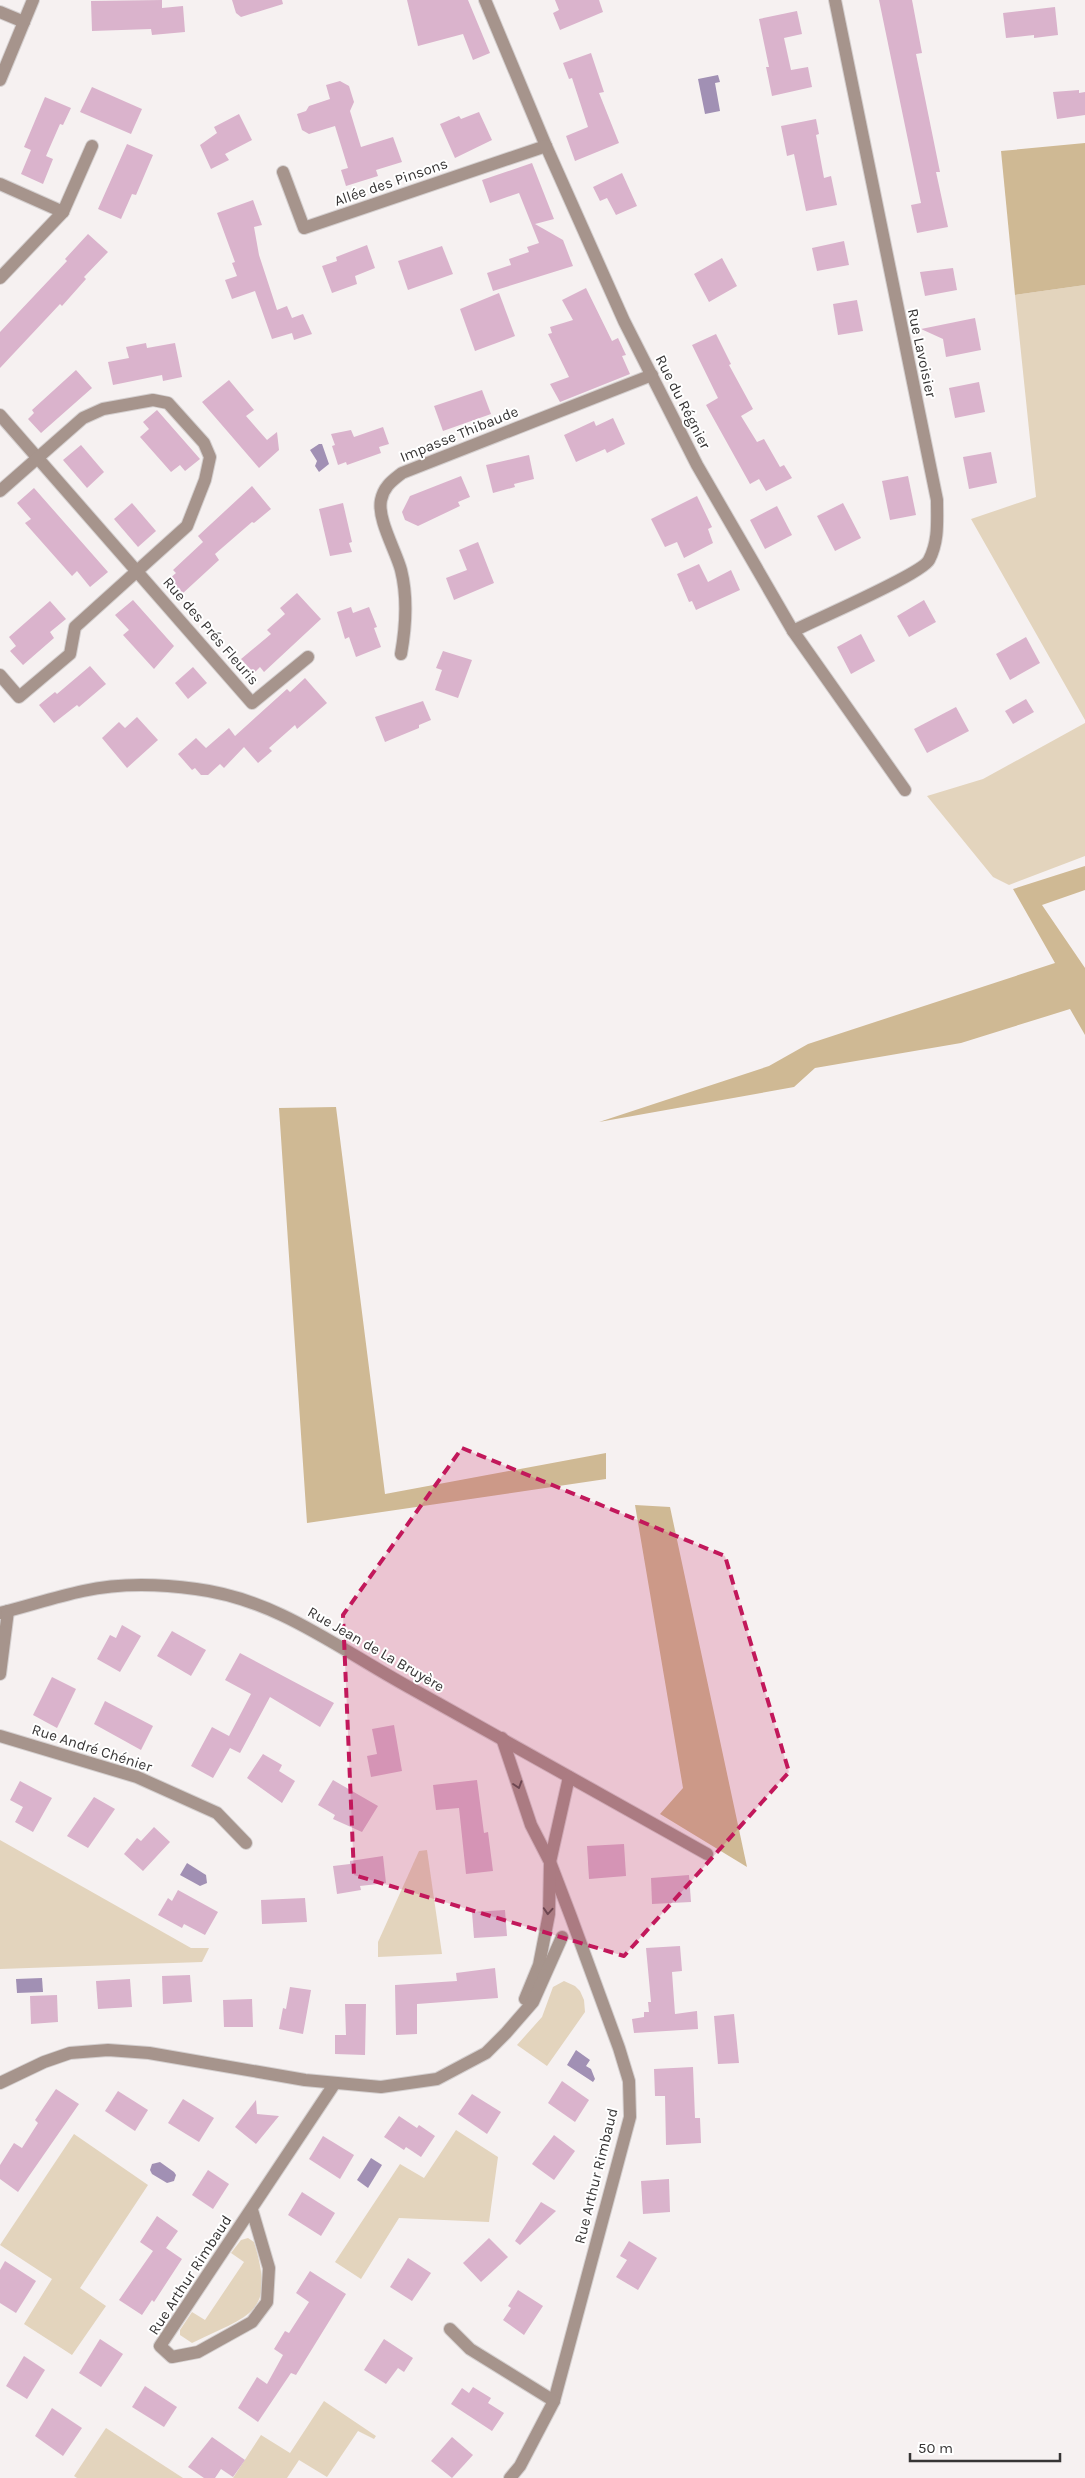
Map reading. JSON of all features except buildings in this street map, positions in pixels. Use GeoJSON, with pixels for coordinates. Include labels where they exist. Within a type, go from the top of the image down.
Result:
{"type":"FeatureCollection","features":[{"type":"Feature","properties":{"kind":"street"},"geometry":{"type":"LineString","coordinates":[[0,80],[33,0]]}},
{"type":"Feature","properties":{"kind":"street","name":"Rue du Régnier"},"geometry":{"type":"LineString","coordinates":[[485,0],[546,146],[624,321],[697,465],[793,631],[904,790]]}},
{"type":"Feature","properties":{"kind":"street","name":"Rue Lavoisier"},"geometry":{"type":"LineString","coordinates":[[793,631],[901,580],[928,562],[938,536],[936,500],[835,0]]}},
{"type":"Feature","properties":{"kind":"street"},"geometry":{"type":"LineString","coordinates":[[0,12],[24,22]]}},
{"type":"Feature","properties":{"kind":"street"},"geometry":{"type":"LineString","coordinates":[[0,278],[63,212],[92,146]]}},
{"type":"Feature","properties":{"kind":"street","name":"Allée des Pinsons"},"geometry":{"type":"LineString","coordinates":[[283,172],[304,228],[546,146]]}},
{"type":"Feature","properties":{"kind":"street"},"geometry":{"type":"LineString","coordinates":[[0,184],[63,212]]}},
{"type":"Feature","properties":{"kind":"street","name":"Impasse Thibaude"},"geometry":{"type":"LineString","coordinates":[[401,654],[407,622],[401,570],[384,522],[380,501],[388,484],[402,473],[652,375]]}},
{"type":"Feature","properties":{"kind":"street"},"geometry":{"type":"LineString","coordinates":[[0,491],[83,418],[103,409],[153,400],[168,403],[204,442],[210,457],[205,480],[187,526],[75,627],[70,654],[19,697],[0,675]]}},
{"type":"Feature","properties":{"kind":"street","name":"Rue des Prés Fleuris"},"geometry":{"type":"LineString","coordinates":[[0,415],[252,703],[308,657]]}},
{"type":"Feature","properties":{"kind":"street","name":"Rue Jean de La Bruyère"},"geometry":{"type":"LineString","coordinates":[[4,1612],[84,1590],[145,1586],[198,1589],[253,1601],[303,1625],[406,1686],[707,1854]]}},
{"type":"Feature","properties":{"kind":"street"},"geometry":{"type":"LineString","coordinates":[[0,1674],[4,1612]]}},
{"type":"Feature","properties":{"kind":"street","name":"Rue André Chénier"},"geometry":{"type":"LineString","coordinates":[[0,1736],[137,1777],[217,1813],[246,1843]]}},
{"type":"Feature","properties":{"kind":"street","name":"Rue Arthur Rimbaud"},"geometry":{"type":"LineString","coordinates":[[502,1738],[531,1825],[550,1862],[577,1932],[629,2081],[630,2117],[554,2401],[520,2466],[510,2478]]}},
{"type":"Feature","properties":{"kind":"street","name":"Rue Arthur Rimbaud"},"geometry":{"type":"LineString","coordinates":[[506,2033],[526,1998],[539,1965],[549,1914],[550,1862],[569,1777]]}},
{"type":"Feature","properties":{"kind":"street"},"geometry":{"type":"LineString","coordinates":[[546,1930],[562,1937],[577,1932]]}},
{"type":"Feature","properties":{"kind":"street","name":"Rue Arthur Rimbaud"},"geometry":{"type":"LineString","coordinates":[[0,2083],[44,2062],[70,2053],[108,2050],[150,2053],[305,2080],[381,2087],[437,2079],[486,2053],[506,2033],[533,2002],[562,1937]]}},
{"type":"Feature","properties":{"kind":"street","name":"Rue Arthur Rimbaud"},"geometry":{"type":"LineString","coordinates":[[252,2210],[269,2268],[267,2302],[252,2322],[198,2352],[172,2357],[160,2346],[252,2210],[335,2082]]}},
{"type":"Feature","properties":{"kind":"street"},"geometry":{"type":"LineString","coordinates":[[450,2329],[470,2349],[554,2401]]}},
{"type":"Feature","properties":{"kind":"highlighted area"},"geometry":{"type":"Polygon","coordinates":[[[462,1448],[725,1556],[789,1772],[624,1956],[354,1875],[343,1615],[462,1448]]]}},
{"type":"Feature","properties":{"kind":"shaded area"},"geometry":{"type":"Polygon","coordinates":[[[718,75],[720,82],[715,83],[720,111],[705,114],[698,79],[718,75]]]}},
{"type":"Feature","properties":{"kind":"shaded area"},"geometry":{"type":"Polygon","coordinates":[[[1085,143],[1085,285],[1015,295],[1001,151],[1085,143]]]}},
{"type":"Feature","properties":{"kind":"shaded area"},"geometry":{"type":"Polygon","coordinates":[[[1085,285],[1085,720],[971,519],[1036,497],[1015,295],[1085,285]]]}},
{"type":"Feature","properties":{"kind":"shaded area"},"geometry":{"type":"Polygon","coordinates":[[[322,444],[329,464],[319,472],[315,466],[317,461],[310,450],[322,444]]]}},
{"type":"Feature","properties":{"kind":"shaded area"},"geometry":{"type":"Polygon","coordinates":[[[1085,723],[1085,856],[1009,885],[993,877],[927,796],[983,779],[1085,723]]]}},
{"type":"Feature","properties":{"kind":"shaded area"},"geometry":{"type":"Polygon","coordinates":[[[1085,866],[1085,890],[1042,905],[1085,968],[1085,1035],[1070,1009],[961,1043],[815,1068],[794,1087],[599,1122],[769,1066],[808,1044],[1055,963],[1013,889],[1085,866]]]}},
{"type":"Feature","properties":{"kind":"shaded area"},"geometry":{"type":"Polygon","coordinates":[[[336,1107],[385,1494],[606,1453],[606,1479],[307,1523],[279,1108],[336,1107]]]}},
{"type":"Feature","properties":{"kind":"shaded area"},"geometry":{"type":"Polygon","coordinates":[[[635,1505],[670,1507],[747,1867],[660,1814],[683,1788],[635,1505]]]}},
{"type":"Feature","properties":{"kind":"shaded area"},"geometry":{"type":"Polygon","coordinates":[[[0,1840],[191,1948],[209,1948],[202,1962],[0,1969],[0,1840]]]}},
{"type":"Feature","properties":{"kind":"shaded area"},"geometry":{"type":"Polygon","coordinates":[[[427,1850],[442,1954],[378,1957],[378,1942],[419,1851],[427,1850]]]}},
{"type":"Feature","properties":{"kind":"shaded area"},"geometry":{"type":"Polygon","coordinates":[[[187,1863],[206,1875],[207,1883],[200,1886],[180,1875],[187,1863]]]}},
{"type":"Feature","properties":{"kind":"shaded area"},"geometry":{"type":"Polygon","coordinates":[[[42,1978],[43,1992],[17,1993],[16,1979],[42,1978]]]}},
{"type":"Feature","properties":{"kind":"shaded area"},"geometry":{"type":"Polygon","coordinates":[[[564,1981],[575,1986],[580,1991],[584,2000],[585,2012],[547,2066],[517,2045],[542,2017],[553,1987],[564,1981]]]}},
{"type":"Feature","properties":{"kind":"shaded area"},"geometry":{"type":"Polygon","coordinates":[[[576,2050],[590,2060],[586,2066],[591,2069],[595,2079],[593,2082],[567,2065],[576,2050]]]}},
{"type":"Feature","properties":{"kind":"shaded area"},"geometry":{"type":"Polygon","coordinates":[[[456,2130],[498,2157],[489,2222],[399,2218],[361,2279],[335,2262],[400,2164],[424,2178],[456,2130]]]}},
{"type":"Feature","properties":{"kind":"shaded area"},"geometry":{"type":"Polygon","coordinates":[[[74,2134],[148,2185],[80,2288],[106,2306],[72,2355],[24,2324],[52,2279],[0,2245],[74,2134]]]}},
{"type":"Feature","properties":{"kind":"shaded area"},"geometry":{"type":"Polygon","coordinates":[[[371,2158],[382,2165],[368,2188],[357,2180],[371,2158]]]}},
{"type":"Feature","properties":{"kind":"shaded area"},"geometry":{"type":"Polygon","coordinates":[[[160,2162],[174,2172],[176,2175],[174,2181],[167,2183],[152,2174],[150,2170],[152,2164],[160,2162]]]}},
{"type":"Feature","properties":{"kind":"shaded area"},"geometry":{"type":"Polygon","coordinates":[[[248,2238],[254,2242],[260,2266],[262,2284],[260,2298],[253,2309],[243,2317],[192,2343],[180,2335],[180,2330],[192,2312],[205,2320],[244,2262],[231,2253],[241,2240],[248,2238]]]}},
{"type":"Feature","properties":{"kind":"shaded area"},"geometry":{"type":"Polygon","coordinates":[[[324,2401],[376,2436],[374,2439],[358,2431],[327,2477],[299,2460],[287,2478],[233,2478],[261,2435],[290,2453],[324,2401]]]}},
{"type":"Feature","properties":{"kind":"shaded area"},"geometry":{"type":"Polygon","coordinates":[[[106,2428],[183,2478],[77,2478],[74,2476],[106,2428]]]}}]}
